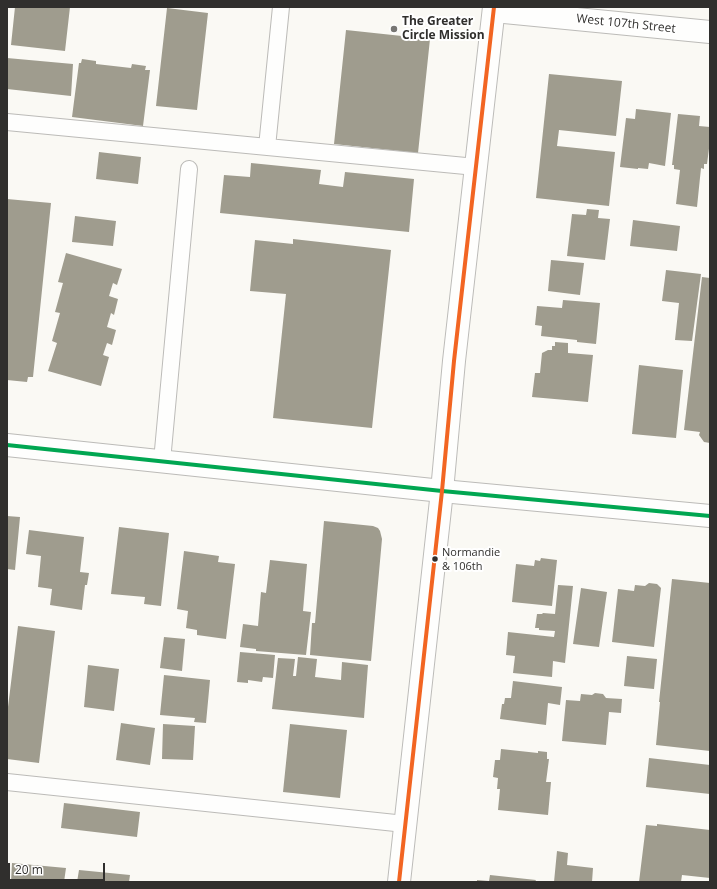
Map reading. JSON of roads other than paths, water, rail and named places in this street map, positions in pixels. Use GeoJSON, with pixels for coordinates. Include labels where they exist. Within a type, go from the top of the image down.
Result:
{"type":"FeatureCollection","features":[{"type":"Feature","properties":{"kind":"street","name":"West 107th Street"},"geometry":{"type":"LineString","coordinates":[[494,9],[710,32]]}},
{"type":"Feature","properties":{"kind":"street"},"geometry":{"type":"LineString","coordinates":[[399,882],[442,491],[454,361],[494,9]]}},
{"type":"Feature","properties":{"kind":"street"},"geometry":{"type":"LineString","coordinates":[[7,445],[442,491],[710,516]]}},
{"type":"Feature","properties":{"kind":"lane"},"geometry":{"type":"LineString","coordinates":[[267,147],[281,7]]}},
{"type":"Feature","properties":{"kind":"lane"},"geometry":{"type":"LineString","coordinates":[[7,122],[476,167]]}},
{"type":"Feature","properties":{"kind":"lane"},"geometry":{"type":"LineString","coordinates":[[162,461],[189,170]]}},
{"type":"Feature","properties":{"kind":"lane"},"geometry":{"type":"LineString","coordinates":[[7,782],[405,824]]}},
{"type":"Feature","properties":{"kind":"place","name":"The Greater Circle Mission"},"geometry":{"type":"Point","coordinates":[394,29]}},
{"type":"Feature","properties":{"kind":"place","name":"Normandie & 106th"},"geometry":{"type":"Point","coordinates":[435,559]}}]}
